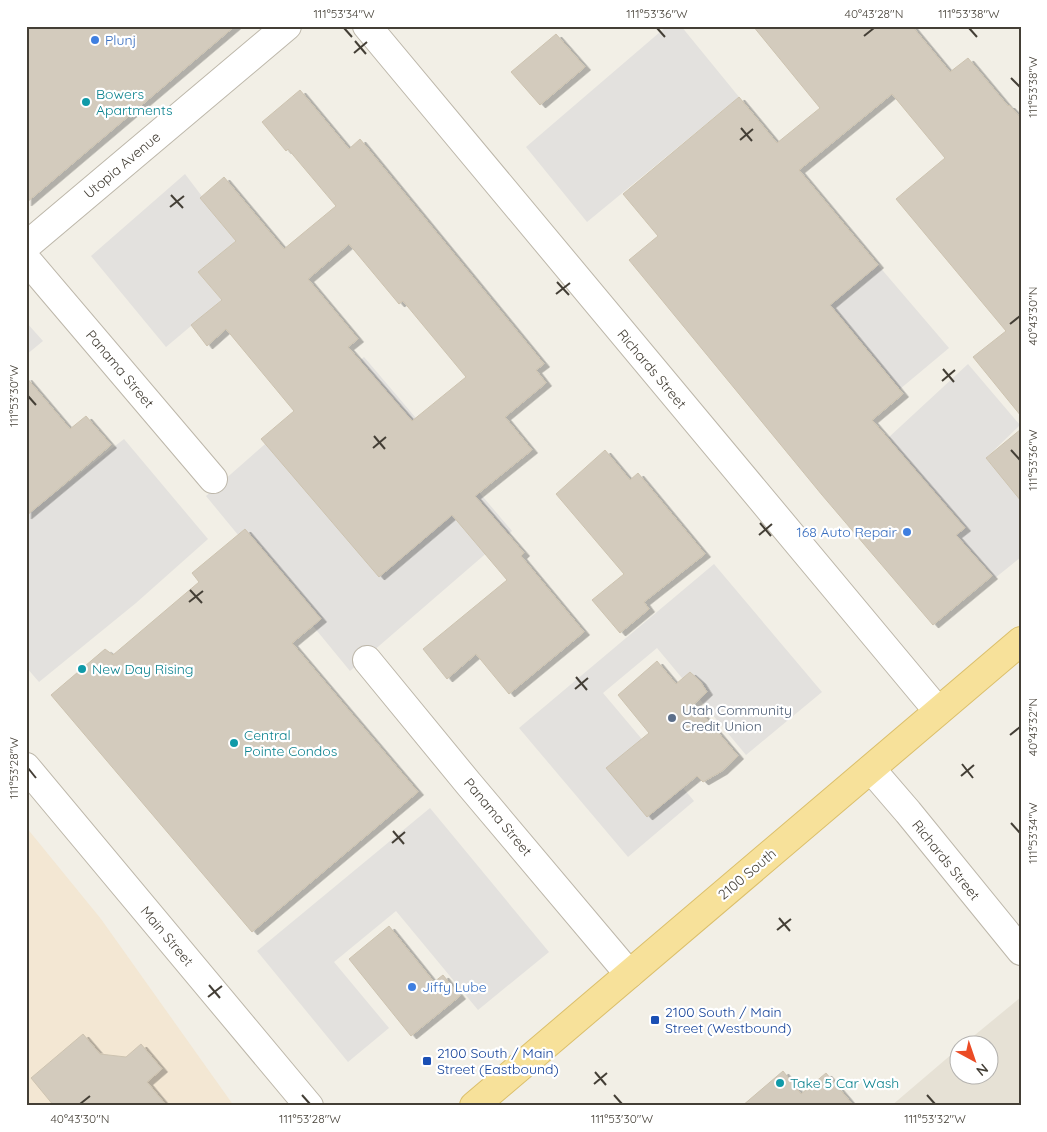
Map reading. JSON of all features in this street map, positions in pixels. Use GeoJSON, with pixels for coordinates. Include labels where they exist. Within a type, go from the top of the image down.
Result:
{"type":"FeatureCollection","features":[{"type":"Feature","properties":{"kind":"main road","name":"2100 South"},"geometry":{"type":"LineString","coordinates":[[474,1106],[1021,641]]}},
{"type":"Feature","properties":{"kind":"street","name":"Utopia Avenue"},"geometry":{"type":"LineString","coordinates":[[26,246],[287,26]]}},
{"type":"Feature","properties":{"kind":"street","name":"Richards Street"},"geometry":{"type":"LineString","coordinates":[[367,26],[938,712]]}},
{"type":"Feature","properties":{"kind":"street","name":"Panama Street"},"geometry":{"type":"LineString","coordinates":[[26,259],[213,479]]}},
{"type":"Feature","properties":{"kind":"street","name":"Panama Street"},"geometry":{"type":"LineString","coordinates":[[367,660],[629,974]]}},
{"type":"Feature","properties":{"kind":"street","name":"Main Street"},"geometry":{"type":"LineString","coordinates":[[26,767],[309,1106]]}},
{"type":"Feature","properties":{"kind":"street","name":"Richards Street"},"geometry":{"type":"LineString","coordinates":[[871,769],[1021,951]]}},
{"type":"Feature","properties":{"kind":"shaded area"},"geometry":{"type":"Polygon","coordinates":[[[667,26],[681,26],[739,97],[587,222],[526,147],[667,26]]]}},
{"type":"Feature","properties":{"kind":"shaded area"},"geometry":{"type":"Polygon","coordinates":[[[185,174],[236,241],[198,272],[222,300],[166,347],[91,256],[185,174]]]}},
{"type":"Feature","properties":{"kind":"shaded area"},"geometry":{"type":"Polygon","coordinates":[[[878,265],[949,348],[900,389],[830,305],[878,265]]]}},
{"type":"Feature","properties":{"kind":"shaded area"},"geometry":{"type":"Polygon","coordinates":[[[26,322],[43,341],[26,355],[26,322]]]}},
{"type":"Feature","properties":{"kind":"shaded area"},"geometry":{"type":"Polygon","coordinates":[[[364,357],[512,531],[350,671],[206,496],[364,357]]]}},
{"type":"Feature","properties":{"kind":"shaded area"},"geometry":{"type":"Polygon","coordinates":[[[968,364],[1020,425],[986,458],[1021,499],[1021,557],[995,578],[956,535],[964,528],[888,438],[968,364]]]}},
{"type":"Feature","properties":{"kind":"shaded area"},"geometry":{"type":"Polygon","coordinates":[[[124,439],[208,539],[136,603],[39,682],[26,667],[26,516],[124,439]]]}},
{"type":"Feature","properties":{"kind":"shaded area"},"geometry":{"type":"Polygon","coordinates":[[[714,564],[822,692],[746,755],[657,648],[603,693],[694,801],[628,857],[519,728],[714,564]]]}},
{"type":"Feature","properties":{"kind":"shaded area"},"geometry":{"type":"Polygon","coordinates":[[[430,808],[549,952],[478,1010],[396,911],[334,962],[389,1028],[348,1062],[257,951],[430,808]]]}},
{"type":"Feature","properties":{"kind":"shaded area"},"geometry":{"type":"Polygon","coordinates":[[[26,827],[101,919],[234,1106],[26,1106],[26,827]]]}},
{"type":"Feature","properties":{"kind":"shaded area"},"geometry":{"type":"Polygon","coordinates":[[[1021,997],[1021,1106],[891,1106],[950,1056],[950,1084],[1000,1084],[1000,1034],[976,1034],[1021,997]]]}},
{"type":"Feature","properties":{"kind":"building","name":"Bowers Apartments"},"geometry":{"type":"Polygon","coordinates":[[[26,26],[235,26],[26,203],[26,26]]]}},
{"type":"Feature","properties":{"kind":"building"},"geometry":{"type":"Polygon","coordinates":[[[753,26],[912,26],[950,72],[968,58],[1008,106],[1021,118],[1021,416],[973,357],[1006,331],[896,199],[945,158],[892,94],[799,170],[878,265],[830,305],[903,394],[872,420],[965,528],[956,535],[992,576],[933,625],[822,495],[629,260],[658,236],[623,194],[739,97],[777,143],[820,108],[753,26]]]}},
{"type":"Feature","properties":{"kind":"building"},"geometry":{"type":"Polygon","coordinates":[[[556,34],[585,67],[540,105],[511,72],[556,34]]]}},
{"type":"Feature","properties":{"kind":"building"},"geometry":{"type":"Polygon","coordinates":[[[300,90],[349,149],[360,139],[544,364],[536,370],[546,383],[505,417],[532,450],[475,496],[524,553],[521,556],[584,632],[509,694],[476,654],[447,679],[423,649],[507,580],[452,515],[379,577],[261,439],[294,411],[226,329],[207,346],[191,325],[222,300],[198,272],[236,241],[200,198],[224,177],[284,249],[336,206],[288,149],[286,151],[262,122],[300,90]],[[349,244],[308,279],[358,339],[348,347],[412,421],[466,377],[403,301],[399,304],[349,244]]]}},
{"type":"Feature","properties":{"kind":"building"},"geometry":{"type":"Polygon","coordinates":[[[26,377],[70,429],[86,416],[111,445],[26,516],[26,377]]]}},
{"type":"Feature","properties":{"kind":"building"},"geometry":{"type":"Polygon","coordinates":[[[1021,429],[1021,501],[986,458],[1021,429]]]}},
{"type":"Feature","properties":{"kind":"building"},"geometry":{"type":"Polygon","coordinates":[[[605,450],[630,480],[638,473],[705,554],[644,602],[649,609],[620,633],[592,600],[624,574],[556,494],[605,450]]]}},
{"type":"Feature","properties":{"kind":"building","name":"Central Pointe Condos"},"geometry":{"type":"Polygon","coordinates":[[[245,529],[321,619],[292,643],[418,792],[252,932],[51,695],[105,649],[113,655],[199,582],[192,573],[245,529]]]}},
{"type":"Feature","properties":{"kind":"building","name":"Utah Community Credit Union"},"geometry":{"type":"Polygon","coordinates":[[[657,661],[676,684],[690,672],[700,681],[707,692],[694,704],[738,756],[722,771],[703,782],[697,776],[647,817],[606,768],[649,733],[618,695],[657,661]]]}},
{"type":"Feature","properties":{"kind":"building","name":"Jiffy Lube"},"geometry":{"type":"Polygon","coordinates":[[[389,926],[434,982],[443,975],[460,996],[411,1036],[349,959],[389,926]]]}},
{"type":"Feature","properties":{"kind":"building"},"geometry":{"type":"Polygon","coordinates":[[[83,1034],[100,1054],[126,1057],[141,1044],[162,1069],[147,1082],[167,1106],[54,1106],[31,1078],[83,1034]]]}},
{"type":"Feature","properties":{"kind":"building","name":"Take 5 Car Wash"},"geometry":{"type":"Polygon","coordinates":[[[783,1071],[801,1094],[826,1073],[854,1106],[742,1106],[783,1071]]]}},
{"type":"Feature","properties":{"kind":"place","name":"Plunj"},"geometry":{"type":"Point","coordinates":[95,40]}},
{"type":"Feature","properties":{"kind":"place","name":"Bowers Apartments"},"geometry":{"type":"Point","coordinates":[86,102]}},
{"type":"Feature","properties":{"kind":"place","name":"168 Auto Repair"},"geometry":{"type":"Point","coordinates":[907,532]}},
{"type":"Feature","properties":{"kind":"place","name":"New Day Rising"},"geometry":{"type":"Point","coordinates":[82,669]}},
{"type":"Feature","properties":{"kind":"place","name":"Utah Community Credit Union"},"geometry":{"type":"Point","coordinates":[672,718]}},
{"type":"Feature","properties":{"kind":"place","name":"Central Pointe Condos"},"geometry":{"type":"Point","coordinates":[234,743]}},
{"type":"Feature","properties":{"kind":"place","name":"Jiffy Lube"},"geometry":{"type":"Point","coordinates":[412,987]}},
{"type":"Feature","properties":{"kind":"place","name":"2100 South / Main Street (Westbound)"},"geometry":{"type":"Point","coordinates":[655,1020]}},
{"type":"Feature","properties":{"kind":"place","name":"2100 South / Main Street (Eastbound)"},"geometry":{"type":"Point","coordinates":[427,1061]}},
{"type":"Feature","properties":{"kind":"place","name":"Take 5 Car Wash"},"geometry":{"type":"Point","coordinates":[780,1083]}}]}
